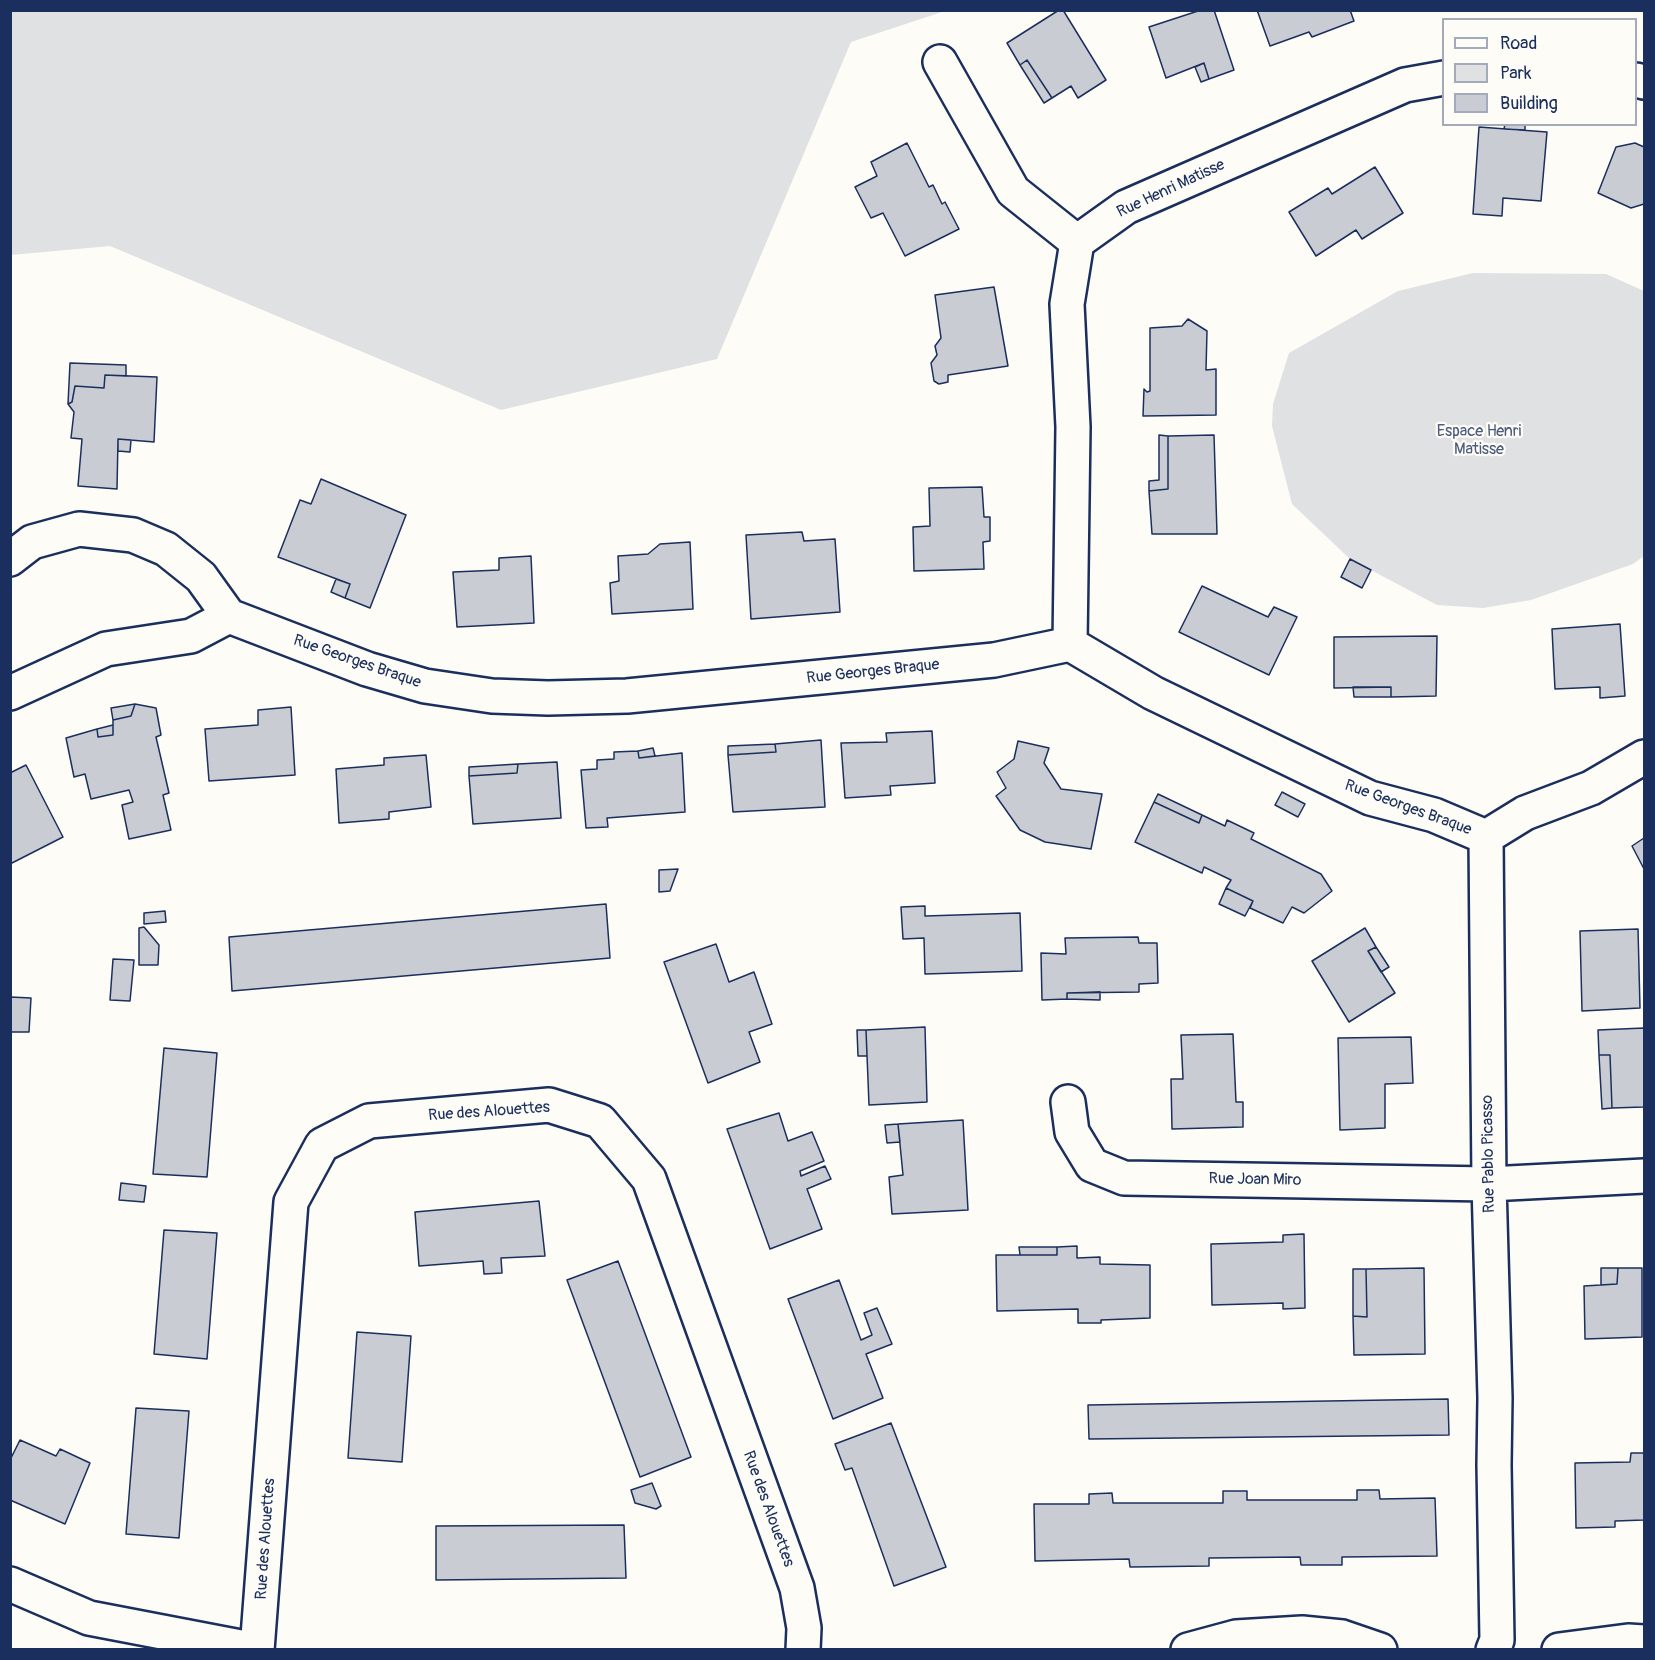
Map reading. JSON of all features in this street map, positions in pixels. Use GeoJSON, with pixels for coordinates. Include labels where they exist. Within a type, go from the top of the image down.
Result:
{"type":"FeatureCollection","features":[{"type":"Feature","properties":{"kind":"street"},"geometry":{"type":"LineString","coordinates":[[940,62],[1013,191],[1077,242],[1067,304],[1073,427],[1070,644]]}},
{"type":"Feature","properties":{"kind":"street","name":"Rue Henri Matisse"},"geometry":{"type":"LineString","coordinates":[[1077,242],[1126,207],[1405,85],[1442,78]]}},
{"type":"Feature","properties":{"kind":"street"},"geometry":{"type":"LineString","coordinates":[[10,559],[32,542],[79,529],[133,535],[166,549],[201,577],[229,616],[191,636],[106,649],[10,693]]}},
{"type":"Feature","properties":{"kind":"street","name":"Rue Georges Braque"},"geometry":{"type":"LineString","coordinates":[[229,616],[367,669],[425,686],[492,696],[548,698],[627,696],[994,660],[1070,644],[1153,693],[1370,798],[1434,816],[1485,837]]}},
{"type":"Feature","properties":{"kind":"street"},"geometry":{"type":"LineString","coordinates":[[1485,837],[1525,813],[1591,788],[1644,757]]}},
{"type":"Feature","properties":{"kind":"street","name":"Rue Pablo Picasso"},"geometry":{"type":"LineString","coordinates":[[1485,837],[1489,1185],[1495,1398],[1497,1640],[1493,1650]]}},
{"type":"Feature","properties":{"kind":"street","name":"Rue Joan Miro"},"geometry":{"type":"LineString","coordinates":[[1068,1102],[1072,1132],[1092,1165],[1124,1178],[1489,1185],[1644,1176]]}},
{"type":"Feature","properties":{"kind":"street","name":"Rue des Alouettes"},"geometry":{"type":"LineString","coordinates":[[257,1650],[291,1202],[322,1145],[369,1121],[549,1105],[600,1121],[649,1179],[796,1588],[804,1628],[803,1650]]}},
{"type":"Feature","properties":{"kind":"street"},"geometry":{"type":"LineString","coordinates":[[10,1584],[89,1618],[257,1650]]}},
{"type":"Feature","properties":{"kind":"street"},"geometry":{"type":"LineString","coordinates":[[1188,1650],[1236,1637],[1302,1633],[1342,1637],[1380,1650]]}},
{"type":"Feature","properties":{"kind":"street"},"geometry":{"type":"LineString","coordinates":[[1559,1650],[1628,1641],[1644,1642]]}},
{"type":"Feature","properties":{"kind":"green space"},"geometry":{"type":"Polygon","coordinates":[[[11,10],[945,11],[851,42],[717,359],[501,410],[110,246],[11,255],[11,10]]]}},
{"type":"Feature","properties":{"kind":"green space","name":"Espace Henri Matisse"},"geometry":{"type":"Polygon","coordinates":[[[1473,273],[1606,274],[1644,291],[1644,556],[1633,564],[1531,600],[1483,608],[1437,605],[1350,559],[1292,504],[1272,426],[1273,404],[1289,353],[1398,291],[1473,273]]]}},
{"type":"Feature","properties":{"kind":"building"},"geometry":{"type":"Polygon","coordinates":[[[1059,10],[1063,10],[1106,80],[1078,98],[1071,86],[1052,98],[1027,60],[1020,65],[1007,43],[1059,10]]]}},
{"type":"Feature","properties":{"kind":"building"},"geometry":{"type":"Polygon","coordinates":[[[1201,10],[1214,10],[1234,70],[1209,79],[1204,63],[1166,78],[1149,27],[1201,10]]]}},
{"type":"Feature","properties":{"kind":"building"},"geometry":{"type":"Polygon","coordinates":[[[1257,10],[1350,10],[1354,21],[1312,37],[1309,32],[1270,46],[1257,10]]]}},
{"type":"Feature","properties":{"kind":"building"},"geometry":{"type":"Polygon","coordinates":[[[1027,60],[1052,98],[1044,103],[1020,65],[1027,60]]]}},
{"type":"Feature","properties":{"kind":"building"},"geometry":{"type":"Polygon","coordinates":[[[1204,63],[1209,79],[1201,82],[1195,67],[1204,63]]]}},
{"type":"Feature","properties":{"kind":"building"},"geometry":{"type":"Polygon","coordinates":[[[1505,126],[1525,126],[1525,130],[1504,129],[1505,126]]]}},
{"type":"Feature","properties":{"kind":"building"},"geometry":{"type":"Polygon","coordinates":[[[1479,127],[1547,132],[1541,201],[1503,198],[1502,216],[1473,214],[1479,127]]]}},
{"type":"Feature","properties":{"kind":"building"},"geometry":{"type":"Polygon","coordinates":[[[907,143],[929,187],[933,185],[942,204],[945,202],[959,229],[905,256],[883,213],[871,218],[855,187],[877,176],[871,162],[907,143]]]}},
{"type":"Feature","properties":{"kind":"building"},"geometry":{"type":"Polygon","coordinates":[[[1635,143],[1644,147],[1644,204],[1631,208],[1598,193],[1616,147],[1635,143]]]}},
{"type":"Feature","properties":{"kind":"building"},"geometry":{"type":"Polygon","coordinates":[[[1375,167],[1403,213],[1362,239],[1356,230],[1316,256],[1289,212],[1328,188],[1332,194],[1375,167]]]}},
{"type":"Feature","properties":{"kind":"building"},"geometry":{"type":"Polygon","coordinates":[[[994,287],[1008,366],[948,375],[948,382],[939,384],[934,381],[931,363],[937,355],[935,346],[941,338],[935,295],[994,287]]]}},
{"type":"Feature","properties":{"kind":"building"},"geometry":{"type":"Polygon","coordinates":[[[1188,319],[1207,331],[1206,370],[1216,369],[1216,415],[1143,416],[1144,389],[1147,392],[1150,391],[1150,328],[1182,326],[1188,319]]]}},
{"type":"Feature","properties":{"kind":"building"},"geometry":{"type":"Polygon","coordinates":[[[70,363],[126,365],[126,376],[105,375],[104,388],[75,386],[72,402],[68,404],[70,363]]]}},
{"type":"Feature","properties":{"kind":"building"},"geometry":{"type":"Polygon","coordinates":[[[105,375],[157,377],[154,442],[118,439],[117,489],[78,486],[82,439],[71,438],[74,412],[68,404],[72,402],[75,386],[104,388],[105,375]]]}},
{"type":"Feature","properties":{"kind":"building"},"geometry":{"type":"Polygon","coordinates":[[[1159,435],[1168,436],[1168,489],[1149,491],[1149,481],[1159,480],[1159,435]]]}},
{"type":"Feature","properties":{"kind":"building"},"geometry":{"type":"Polygon","coordinates":[[[1214,435],[1217,534],[1152,534],[1149,491],[1168,489],[1168,436],[1214,435]]]}},
{"type":"Feature","properties":{"kind":"building"},"geometry":{"type":"Polygon","coordinates":[[[118,439],[131,440],[130,452],[118,451],[118,439]]]}},
{"type":"Feature","properties":{"kind":"building"},"geometry":{"type":"Polygon","coordinates":[[[321,479],[406,515],[370,608],[345,598],[350,584],[278,557],[300,500],[311,504],[321,479]]]}},
{"type":"Feature","properties":{"kind":"building"},"geometry":{"type":"Polygon","coordinates":[[[982,487],[984,517],[990,517],[990,541],[983,542],[984,569],[914,571],[913,527],[930,526],[929,488],[982,487]]]}},
{"type":"Feature","properties":{"kind":"building"},"geometry":{"type":"Polygon","coordinates":[[[802,532],[804,541],[835,539],[840,612],[751,619],[746,535],[802,532]]]}},
{"type":"Feature","properties":{"kind":"building"},"geometry":{"type":"Polygon","coordinates":[[[690,542],[693,609],[612,614],[610,583],[619,581],[618,556],[648,554],[660,544],[690,542]]]}},
{"type":"Feature","properties":{"kind":"building"},"geometry":{"type":"Polygon","coordinates":[[[531,556],[534,623],[457,627],[453,572],[499,570],[499,558],[531,556]]]}},
{"type":"Feature","properties":{"kind":"building"},"geometry":{"type":"Polygon","coordinates":[[[1350,559],[1371,570],[1362,588],[1341,577],[1350,559]]]}},
{"type":"Feature","properties":{"kind":"building"},"geometry":{"type":"Polygon","coordinates":[[[336,579],[350,584],[345,598],[331,592],[336,579]]]}},
{"type":"Feature","properties":{"kind":"building"},"geometry":{"type":"Polygon","coordinates":[[[1202,586],[1268,617],[1274,607],[1297,617],[1269,675],[1179,632],[1202,586]]]}},
{"type":"Feature","properties":{"kind":"building"},"geometry":{"type":"Polygon","coordinates":[[[1620,624],[1625,696],[1600,698],[1600,687],[1555,689],[1552,629],[1620,624]]]}},
{"type":"Feature","properties":{"kind":"building"},"geometry":{"type":"Polygon","coordinates":[[[1437,636],[1436,696],[1391,697],[1391,687],[1334,688],[1334,637],[1437,636]]]}},
{"type":"Feature","properties":{"kind":"building"},"geometry":{"type":"Polygon","coordinates":[[[1353,687],[1391,687],[1391,697],[1354,697],[1353,687]]]}},
{"type":"Feature","properties":{"kind":"building"},"geometry":{"type":"Polygon","coordinates":[[[135,704],[156,708],[161,735],[156,737],[169,793],[163,795],[171,830],[129,839],[122,805],[133,802],[129,790],[91,799],[85,774],[74,777],[66,738],[97,729],[98,737],[113,735],[113,720],[131,716],[135,704]]]}},
{"type":"Feature","properties":{"kind":"building"},"geometry":{"type":"Polygon","coordinates":[[[135,704],[131,716],[113,720],[111,708],[135,704]]]}},
{"type":"Feature","properties":{"kind":"building"},"geometry":{"type":"Polygon","coordinates":[[[291,707],[295,775],[209,781],[205,729],[258,725],[258,710],[291,707]]]}},
{"type":"Feature","properties":{"kind":"building"},"geometry":{"type":"Polygon","coordinates":[[[113,725],[113,735],[98,737],[97,729],[113,725]]]}},
{"type":"Feature","properties":{"kind":"building"},"geometry":{"type":"Polygon","coordinates":[[[932,731],[935,783],[890,786],[891,795],[845,798],[841,743],[887,742],[886,733],[932,731]]]}},
{"type":"Feature","properties":{"kind":"building"},"geometry":{"type":"Polygon","coordinates":[[[821,740],[825,807],[733,812],[728,755],[776,752],[775,744],[821,740]]]}},
{"type":"Feature","properties":{"kind":"building"},"geometry":{"type":"Polygon","coordinates":[[[1018,741],[1049,748],[1044,763],[1061,789],[1102,794],[1091,849],[1045,842],[1020,830],[996,796],[1006,788],[997,772],[1014,759],[1018,741]]]}},
{"type":"Feature","properties":{"kind":"building"},"geometry":{"type":"Polygon","coordinates":[[[775,744],[776,752],[728,755],[728,746],[775,744]]]}},
{"type":"Feature","properties":{"kind":"building"},"geometry":{"type":"Polygon","coordinates":[[[653,748],[655,756],[639,758],[638,751],[653,748]]]}},
{"type":"Feature","properties":{"kind":"building"},"geometry":{"type":"Polygon","coordinates":[[[638,751],[639,758],[682,753],[685,812],[607,818],[608,827],[586,828],[581,770],[597,769],[597,760],[614,759],[614,752],[638,751]]]}},
{"type":"Feature","properties":{"kind":"building"},"geometry":{"type":"Polygon","coordinates":[[[426,755],[431,807],[389,812],[389,819],[339,823],[336,769],[384,765],[384,758],[426,755]]]}},
{"type":"Feature","properties":{"kind":"building"},"geometry":{"type":"Polygon","coordinates":[[[557,762],[561,818],[473,824],[469,776],[517,773],[518,764],[557,762]]]}},
{"type":"Feature","properties":{"kind":"building"},"geometry":{"type":"Polygon","coordinates":[[[518,764],[517,773],[469,776],[469,767],[518,764]]]}},
{"type":"Feature","properties":{"kind":"building"},"geometry":{"type":"Polygon","coordinates":[[[26,765],[63,837],[10,864],[10,773],[26,765]]]}},
{"type":"Feature","properties":{"kind":"building"},"geometry":{"type":"Polygon","coordinates":[[[1282,792],[1305,804],[1298,817],[1275,805],[1282,792]]]}},
{"type":"Feature","properties":{"kind":"building"},"geometry":{"type":"Polygon","coordinates":[[[1158,794],[1202,815],[1199,823],[1154,802],[1158,794]]]}},
{"type":"Feature","properties":{"kind":"building"},"geometry":{"type":"Polygon","coordinates":[[[1154,802],[1199,823],[1202,815],[1225,826],[1227,820],[1254,833],[1251,839],[1321,874],[1332,891],[1304,913],[1292,907],[1283,923],[1250,908],[1253,901],[1226,888],[1231,880],[1204,867],[1202,873],[1135,842],[1154,802]]]}},
{"type":"Feature","properties":{"kind":"building"},"geometry":{"type":"Polygon","coordinates":[[[1644,838],[1644,869],[1632,846],[1644,838]]]}},
{"type":"Feature","properties":{"kind":"building"},"geometry":{"type":"Polygon","coordinates":[[[678,869],[670,891],[659,892],[659,870],[678,869]]]}},
{"type":"Feature","properties":{"kind":"building"},"geometry":{"type":"Polygon","coordinates":[[[1226,888],[1253,901],[1245,916],[1219,904],[1226,888]]]}},
{"type":"Feature","properties":{"kind":"building"},"geometry":{"type":"Polygon","coordinates":[[[606,904],[610,958],[232,991],[229,937],[606,904]]]}},
{"type":"Feature","properties":{"kind":"building"},"geometry":{"type":"Polygon","coordinates":[[[925,906],[925,916],[1020,913],[1022,971],[925,974],[924,938],[903,939],[901,907],[925,906]]]}},
{"type":"Feature","properties":{"kind":"building"},"geometry":{"type":"Polygon","coordinates":[[[165,911],[166,922],[144,924],[144,913],[165,911]]]}},
{"type":"Feature","properties":{"kind":"building"},"geometry":{"type":"Polygon","coordinates":[[[144,927],[159,945],[158,965],[139,965],[139,928],[144,927]]]}},
{"type":"Feature","properties":{"kind":"building"},"geometry":{"type":"Polygon","coordinates":[[[1365,928],[1376,947],[1368,951],[1395,993],[1349,1022],[1312,961],[1365,928]]]}},
{"type":"Feature","properties":{"kind":"building"},"geometry":{"type":"Polygon","coordinates":[[[1638,929],[1640,1008],[1582,1011],[1580,931],[1638,929]]]}},
{"type":"Feature","properties":{"kind":"building"},"geometry":{"type":"Polygon","coordinates":[[[1138,937],[1139,943],[1157,943],[1158,983],[1139,984],[1139,992],[1067,993],[1067,999],[1042,1000],[1041,953],[1066,954],[1065,938],[1138,937]]]}},
{"type":"Feature","properties":{"kind":"building"},"geometry":{"type":"Polygon","coordinates":[[[716,944],[729,982],[754,972],[772,1024],[749,1032],[760,1062],[708,1083],[664,962],[716,944]]]}},
{"type":"Feature","properties":{"kind":"building"},"geometry":{"type":"Polygon","coordinates":[[[1376,947],[1389,967],[1381,972],[1368,951],[1376,947]]]}},
{"type":"Feature","properties":{"kind":"building"},"geometry":{"type":"Polygon","coordinates":[[[113,959],[134,960],[130,1001],[110,1000],[113,959]]]}},
{"type":"Feature","properties":{"kind":"building"},"geometry":{"type":"Polygon","coordinates":[[[1100,992],[1100,1000],[1067,999],[1067,993],[1100,992]]]}},
{"type":"Feature","properties":{"kind":"building"},"geometry":{"type":"Polygon","coordinates":[[[10,997],[31,998],[29,1032],[10,1032],[10,997]]]}},
{"type":"Feature","properties":{"kind":"building"},"geometry":{"type":"Polygon","coordinates":[[[925,1027],[927,1102],[869,1105],[866,1030],[925,1027]]]}},
{"type":"Feature","properties":{"kind":"building"},"geometry":{"type":"Polygon","coordinates":[[[1644,1028],[1644,1107],[1612,1108],[1610,1055],[1599,1055],[1598,1030],[1644,1028]]]}},
{"type":"Feature","properties":{"kind":"building"},"geometry":{"type":"Polygon","coordinates":[[[857,1030],[866,1030],[867,1056],[858,1056],[857,1030]]]}},
{"type":"Feature","properties":{"kind":"building"},"geometry":{"type":"Polygon","coordinates":[[[1233,1034],[1236,1102],[1243,1102],[1243,1127],[1172,1129],[1171,1079],[1183,1079],[1181,1035],[1233,1034]]]}},
{"type":"Feature","properties":{"kind":"building"},"geometry":{"type":"Polygon","coordinates":[[[1411,1037],[1413,1083],[1385,1084],[1385,1128],[1340,1130],[1338,1038],[1411,1037]]]}},
{"type":"Feature","properties":{"kind":"building"},"geometry":{"type":"Polygon","coordinates":[[[164,1048],[217,1053],[207,1177],[153,1174],[164,1048]]]}},
{"type":"Feature","properties":{"kind":"building"},"geometry":{"type":"Polygon","coordinates":[[[1599,1055],[1610,1055],[1612,1108],[1602,1109],[1599,1055]]]}},
{"type":"Feature","properties":{"kind":"building"},"geometry":{"type":"Polygon","coordinates":[[[779,1113],[788,1141],[812,1132],[824,1161],[800,1171],[801,1176],[825,1166],[831,1179],[807,1189],[822,1229],[770,1249],[727,1129],[779,1113]]]}},
{"type":"Feature","properties":{"kind":"building"},"geometry":{"type":"Polygon","coordinates":[[[963,1120],[968,1210],[892,1214],[889,1177],[903,1175],[898,1124],[963,1120]]]}},
{"type":"Feature","properties":{"kind":"building"},"geometry":{"type":"Polygon","coordinates":[[[898,1124],[900,1142],[887,1143],[885,1125],[898,1124]]]}},
{"type":"Feature","properties":{"kind":"building"},"geometry":{"type":"Polygon","coordinates":[[[121,1183],[146,1186],[144,1202],[119,1200],[121,1183]]]}},
{"type":"Feature","properties":{"kind":"building"},"geometry":{"type":"Polygon","coordinates":[[[539,1201],[545,1256],[501,1258],[502,1273],[484,1274],[483,1261],[419,1266],[415,1212],[539,1201]]]}},
{"type":"Feature","properties":{"kind":"building"},"geometry":{"type":"Polygon","coordinates":[[[164,1230],[217,1233],[207,1359],[154,1354],[164,1230]]]}},
{"type":"Feature","properties":{"kind":"building"},"geometry":{"type":"Polygon","coordinates":[[[1304,1234],[1305,1308],[1283,1309],[1283,1303],[1212,1305],[1211,1244],[1283,1242],[1283,1235],[1304,1234]]]}},
{"type":"Feature","properties":{"kind":"building"},"geometry":{"type":"Polygon","coordinates":[[[1077,1246],[1077,1258],[1100,1257],[1100,1264],[1150,1265],[1150,1318],[1078,1323],[1078,1309],[997,1311],[996,1255],[1057,1255],[1057,1247],[1077,1246]]]}},
{"type":"Feature","properties":{"kind":"building"},"geometry":{"type":"Polygon","coordinates":[[[1019,1247],[1057,1247],[1057,1255],[1020,1255],[1019,1247]]]}},
{"type":"Feature","properties":{"kind":"building"},"geometry":{"type":"Polygon","coordinates":[[[618,1261],[691,1457],[640,1477],[567,1280],[618,1261]]]}},
{"type":"Feature","properties":{"kind":"building"},"geometry":{"type":"Polygon","coordinates":[[[1424,1268],[1425,1354],[1354,1355],[1353,1316],[1367,1317],[1366,1269],[1424,1268]]]}},
{"type":"Feature","properties":{"kind":"building"},"geometry":{"type":"Polygon","coordinates":[[[1601,1268],[1618,1268],[1617,1284],[1601,1285],[1601,1268]]]}},
{"type":"Feature","properties":{"kind":"building"},"geometry":{"type":"Polygon","coordinates":[[[1618,1268],[1642,1268],[1642,1337],[1585,1339],[1584,1286],[1617,1284],[1618,1268]]]}},
{"type":"Feature","properties":{"kind":"building"},"geometry":{"type":"Polygon","coordinates":[[[1353,1269],[1366,1269],[1367,1317],[1353,1316],[1353,1269]]]}},
{"type":"Feature","properties":{"kind":"building"},"geometry":{"type":"Polygon","coordinates":[[[839,1280],[861,1340],[872,1335],[864,1313],[877,1308],[892,1344],[866,1354],[883,1398],[833,1419],[788,1299],[839,1280]]]}},
{"type":"Feature","properties":{"kind":"building"},"geometry":{"type":"Polygon","coordinates":[[[357,1332],[411,1336],[402,1462],[348,1458],[357,1332]]]}},
{"type":"Feature","properties":{"kind":"building"},"geometry":{"type":"Polygon","coordinates":[[[1448,1399],[1449,1435],[1089,1439],[1088,1405],[1448,1399]]]}},
{"type":"Feature","properties":{"kind":"building"},"geometry":{"type":"Polygon","coordinates":[[[136,1408],[189,1411],[179,1538],[126,1534],[136,1408]]]}},
{"type":"Feature","properties":{"kind":"building"},"geometry":{"type":"Polygon","coordinates":[[[891,1423],[946,1567],[894,1586],[852,1468],[845,1470],[835,1444],[891,1423]]]}},
{"type":"Feature","properties":{"kind":"building"},"geometry":{"type":"Polygon","coordinates":[[[20,1440],[56,1456],[60,1449],[90,1463],[65,1524],[10,1500],[10,1460],[20,1440]]]}},
{"type":"Feature","properties":{"kind":"building"},"geometry":{"type":"Polygon","coordinates":[[[1631,1453],[1644,1453],[1644,1520],[1615,1521],[1615,1527],[1576,1528],[1575,1463],[1630,1462],[1631,1453]]]}},
{"type":"Feature","properties":{"kind":"building"},"geometry":{"type":"Polygon","coordinates":[[[652,1483],[661,1506],[656,1509],[635,1503],[631,1490],[652,1483]]]}},
{"type":"Feature","properties":{"kind":"building"},"geometry":{"type":"Polygon","coordinates":[[[1357,1490],[1379,1490],[1380,1499],[1435,1498],[1437,1556],[1342,1557],[1342,1565],[1301,1565],[1300,1557],[1209,1558],[1209,1566],[1130,1567],[1129,1559],[1035,1561],[1034,1504],[1089,1504],[1089,1494],[1112,1493],[1113,1503],[1223,1503],[1223,1491],[1247,1491],[1247,1500],[1357,1500],[1357,1490]]]}},
{"type":"Feature","properties":{"kind":"building"},"geometry":{"type":"Polygon","coordinates":[[[624,1525],[626,1578],[436,1580],[436,1526],[624,1525]]]}}]}
